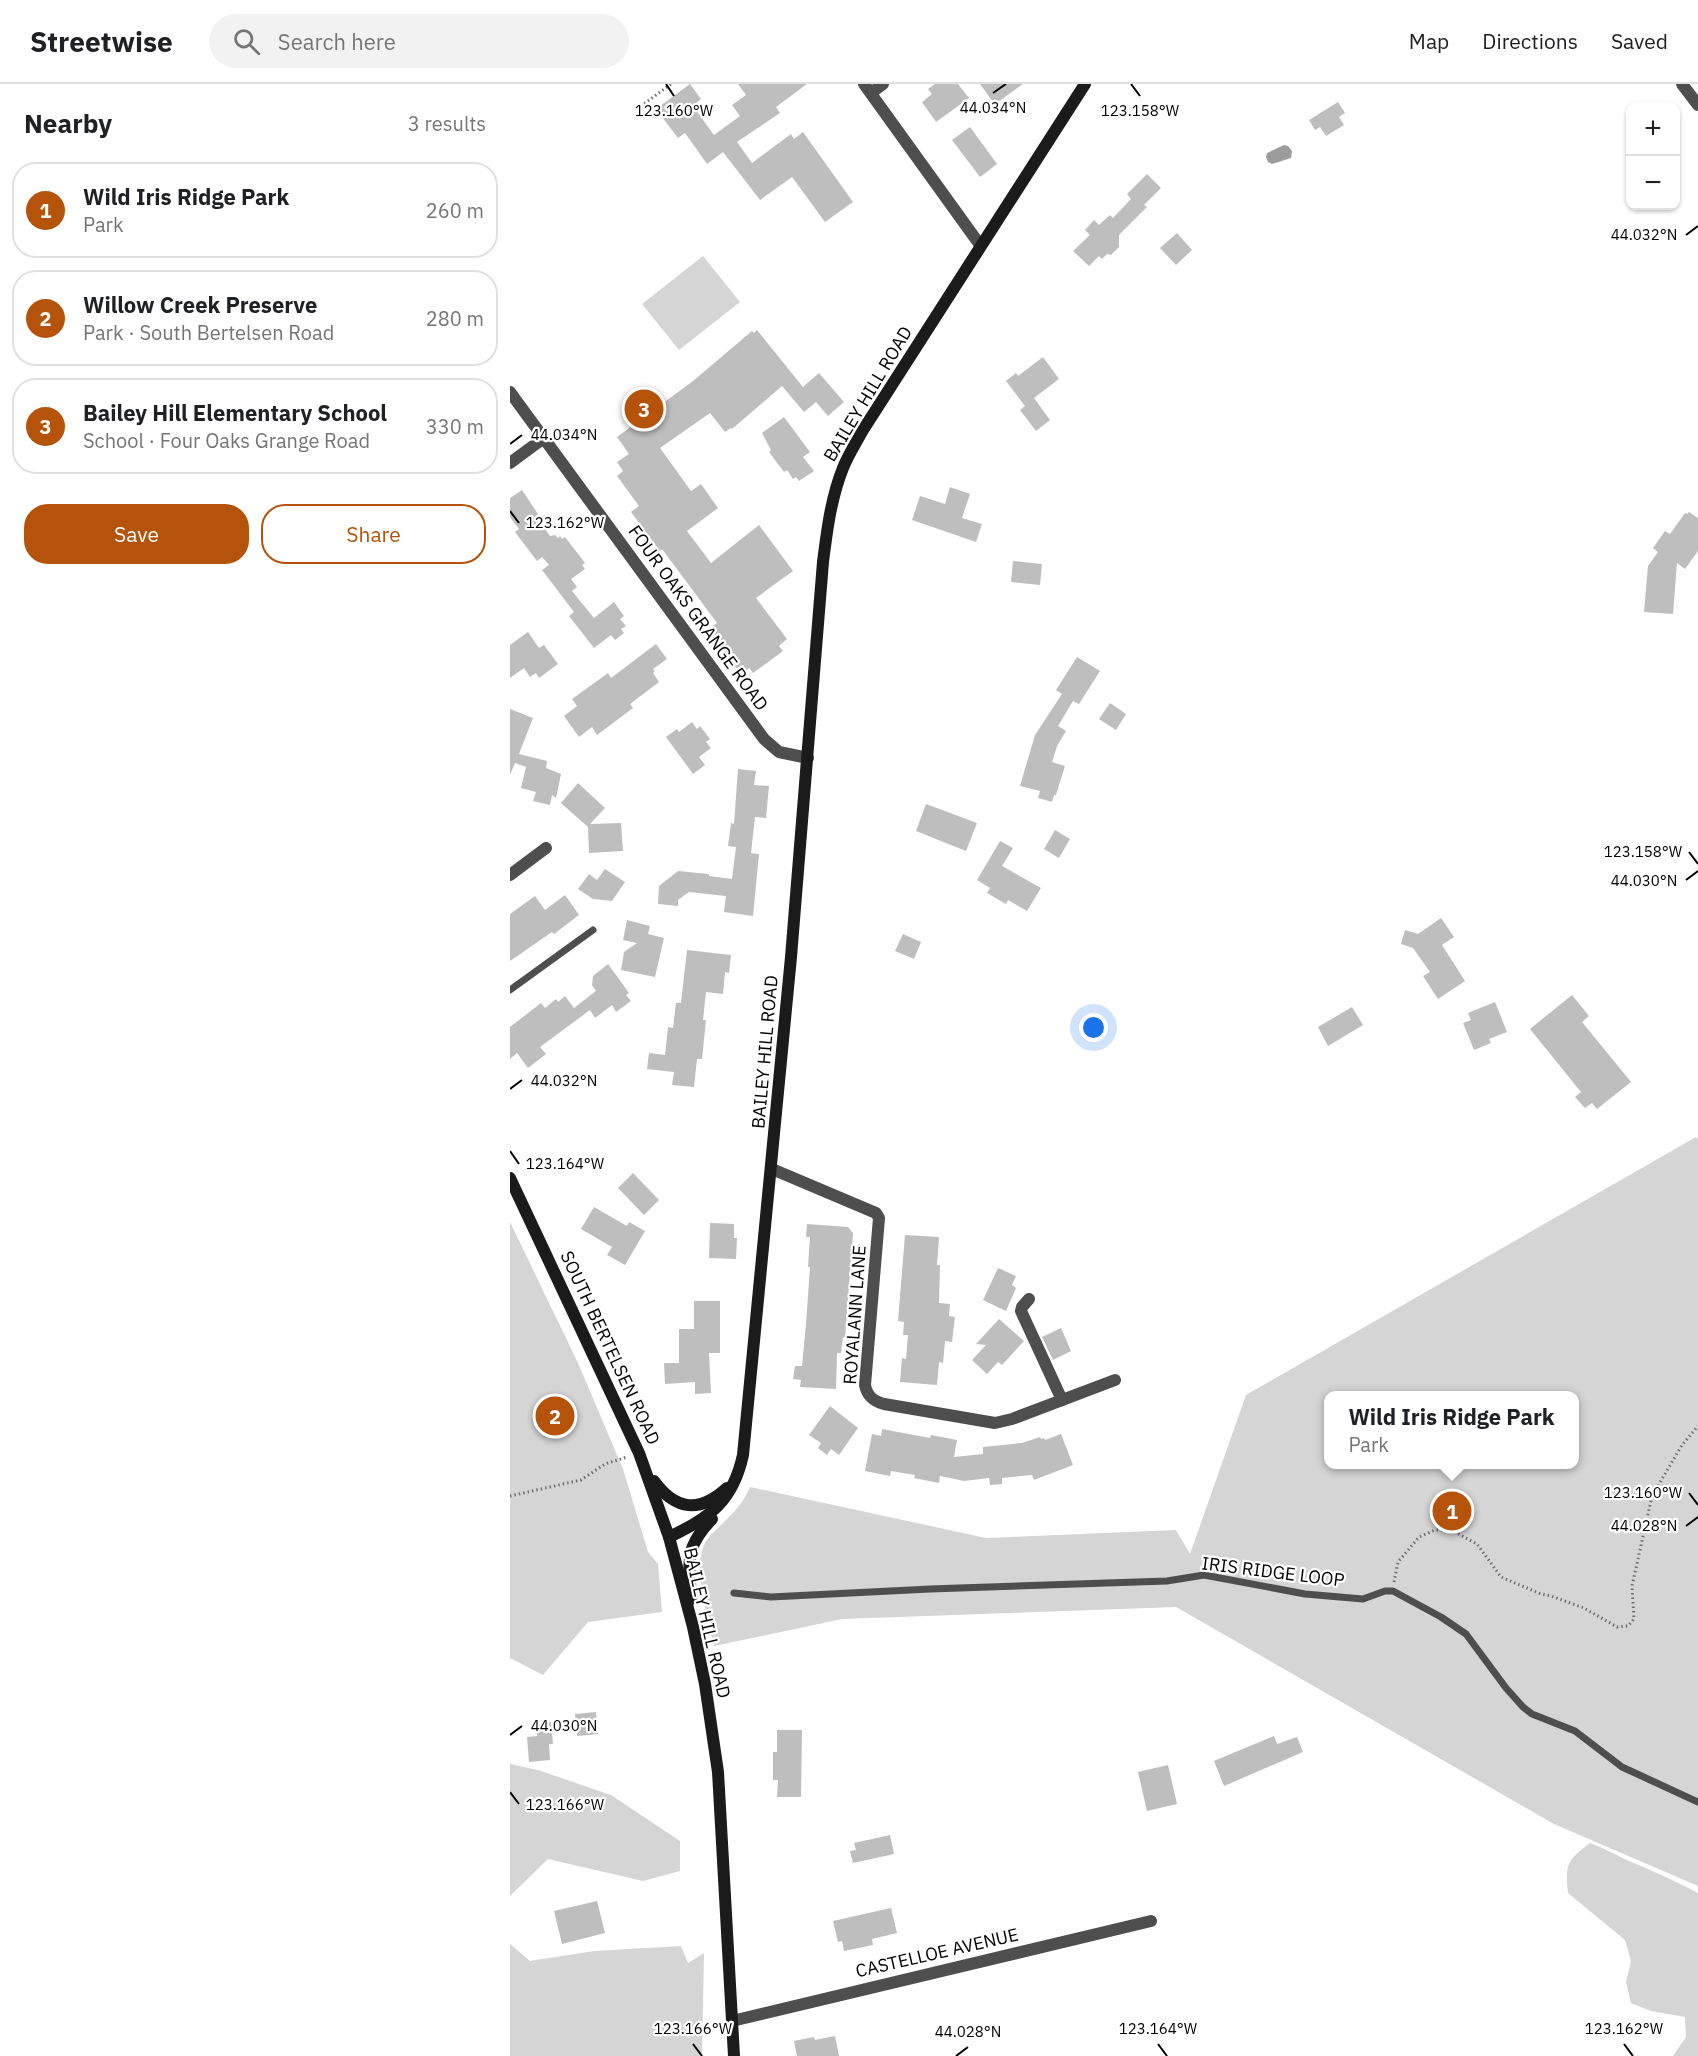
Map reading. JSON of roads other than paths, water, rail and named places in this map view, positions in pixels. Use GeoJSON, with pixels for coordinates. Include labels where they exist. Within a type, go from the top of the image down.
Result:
{"type":"FeatureCollection","features":[{"type":"Feature","properties":{"kind":"main road","name":"BAILEY HILL ROAD"},"geometry":{"type":"LineString","coordinates":[[734,2056],[718,1772],[705,1684],[693,1627],[669,1537],[702,1520],[724,1500],[737,1475],[743,1455],[772,1169],[830,511],[843,466],[863,430],[1085,84]]}},
{"type":"Feature","properties":{"kind":"main road","name":"SOUTH BERTELSEN ROAD"},"geometry":{"type":"LineString","coordinates":[[510,1178],[618,1404],[647,1472],[669,1537]]}},
{"type":"Feature","properties":{"kind":"main road"},"geometry":{"type":"LineString","coordinates":[[647,1472],[666,1496],[675,1502],[691,1506],[707,1503],[716,1498],[737,1475]]}},
{"type":"Feature","properties":{"kind":"main road"},"geometry":{"type":"LineString","coordinates":[[693,1627],[691,1548],[701,1530],[718,1513],[724,1500]]}},
{"type":"Feature","properties":{"kind":"street"},"geometry":{"type":"LineString","coordinates":[[883,84],[867,88],[981,245]]}},
{"type":"Feature","properties":{"kind":"street"},"geometry":{"type":"LineString","coordinates":[[1682,84],[1698,105]]}},
{"type":"Feature","properties":{"kind":"street","name":"FOUR OAKS GRANGE ROAD"},"geometry":{"type":"LineString","coordinates":[[510,392],[764,739],[779,752],[808,758]]}},
{"type":"Feature","properties":{"kind":"street"},"geometry":{"type":"LineString","coordinates":[[510,463],[544,438]]}},
{"type":"Feature","properties":{"kind":"street"},"geometry":{"type":"LineString","coordinates":[[510,875],[546,848]]}},
{"type":"Feature","properties":{"kind":"street","name":"ROYALANN LANE"},"geometry":{"type":"LineString","coordinates":[[772,1169],[878,1215],[880,1220],[865,1385],[868,1401],[995,1423],[1012,1419],[1115,1380]]}},
{"type":"Feature","properties":{"kind":"street"},"geometry":{"type":"LineString","coordinates":[[1029,1299],[1022,1307],[1022,1311],[1062,1400]]}},
{"type":"Feature","properties":{"kind":"street","name":"CASTELLOE AVENUE"},"geometry":{"type":"LineString","coordinates":[[732,2021],[1150,1921]]}},
{"type":"Feature","properties":{"kind":"lane"},"geometry":{"type":"LineString","coordinates":[[510,990],[593,930]]}},
{"type":"Feature","properties":{"kind":"lane","name":"IRIS RIDGE LOOP"},"geometry":{"type":"LineString","coordinates":[[734,1593],[771,1597],[1167,1581],[1200,1575],[1320,1596],[1364,1599],[1385,1591],[1393,1591],[1441,1617],[1466,1634],[1523,1707],[1575,1731],[1622,1767],[1698,1802]]}},
{"type":"Feature","properties":{"kind":"place","name":"Bailey Hill Elementary School"},"geometry":{"type":"Point","coordinates":[644,409]}},
{"type":"Feature","properties":{"kind":"place","name":"Willow Creek Preserve"},"geometry":{"type":"Point","coordinates":[555,1416]}},
{"type":"Feature","properties":{"kind":"place","name":"Wild Iris Ridge Park"},"geometry":{"type":"Point","coordinates":[1452,1511]}}]}
